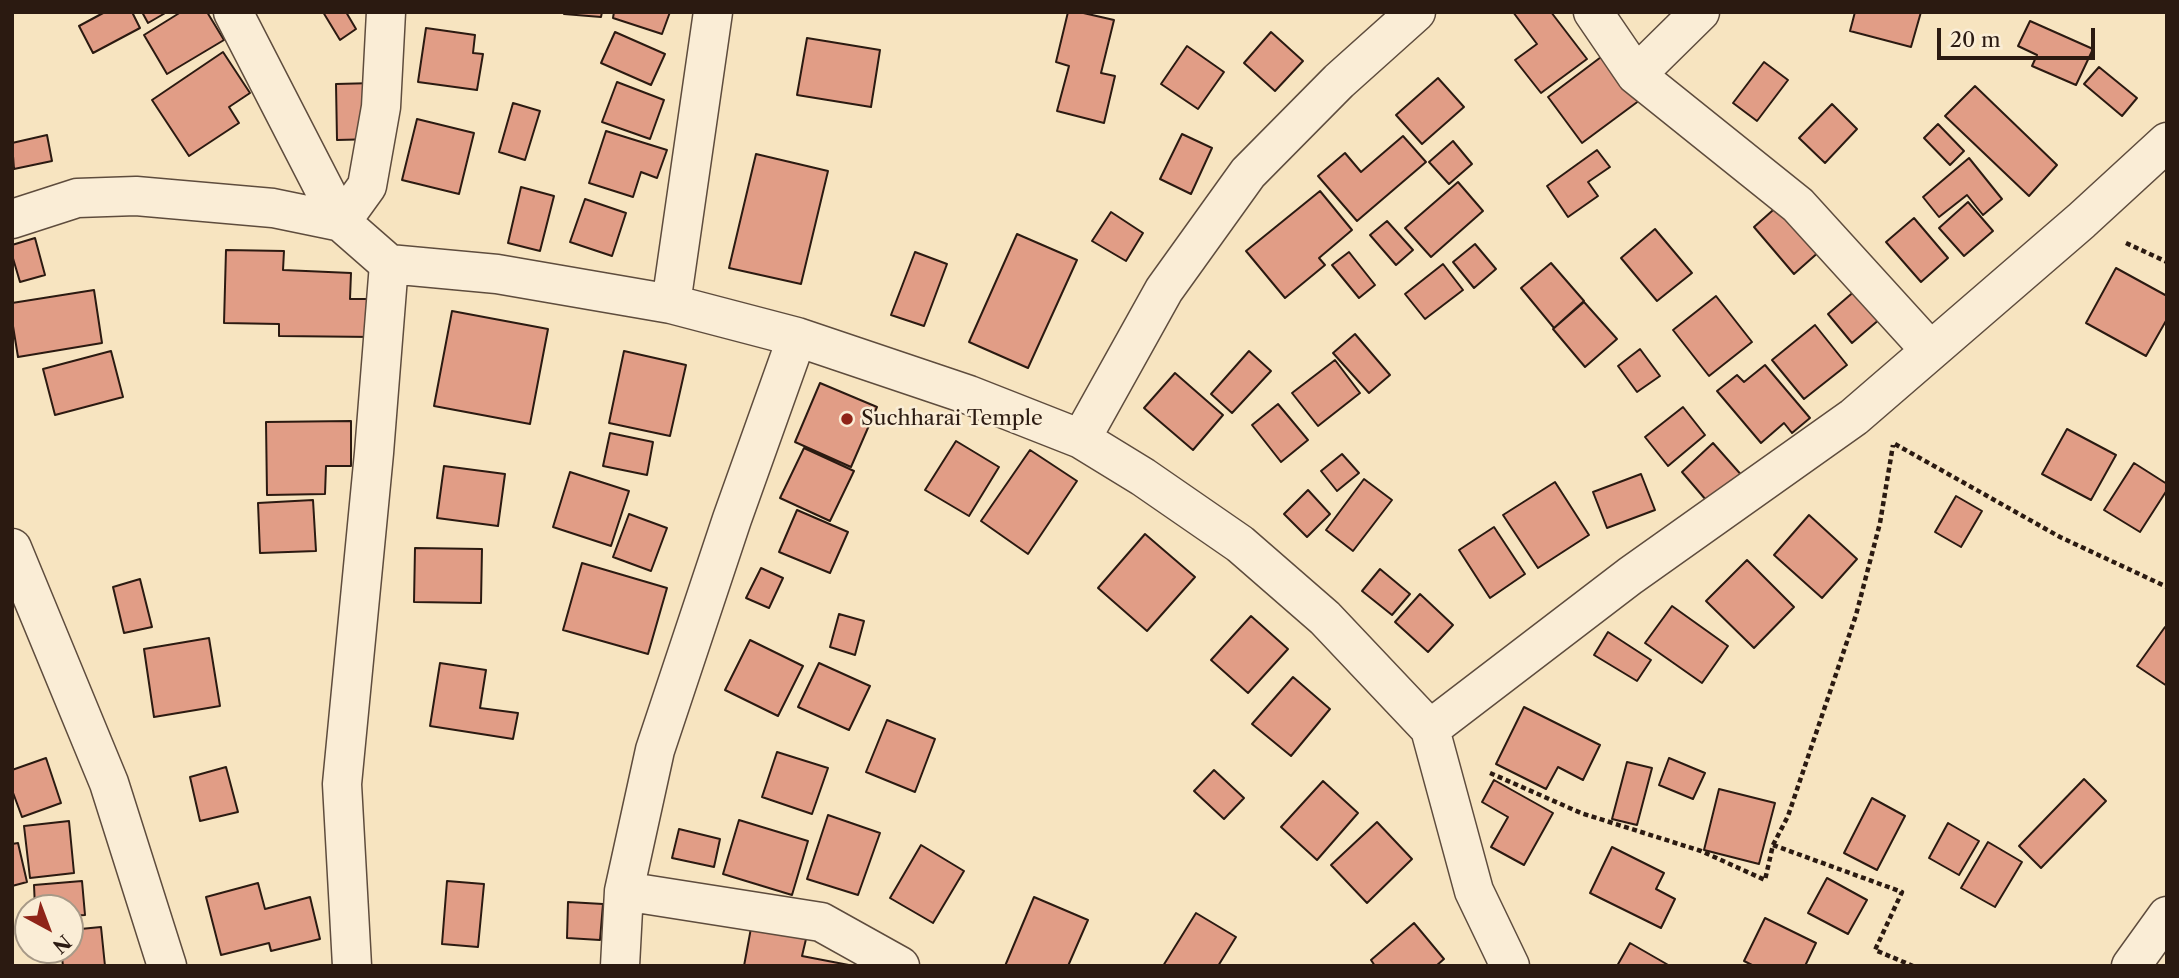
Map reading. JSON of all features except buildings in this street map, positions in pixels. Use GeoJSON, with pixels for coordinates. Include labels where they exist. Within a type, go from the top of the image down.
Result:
{"type":"FeatureCollection","features":[{"type":"Feature","properties":{"kind":"street"},"geometry":{"type":"LineString","coordinates":[[233,12],[341,222],[389,264],[497,274],[671,304],[797,337],[969,395],[1081,439],[1143,477],[1240,544],[1325,618],[1430,729],[1474,891],[1510,966]]}},
{"type":"Feature","properties":{"kind":"street"},"geometry":{"type":"LineString","coordinates":[[341,222],[367,186],[381,107],[386,12]]}},
{"type":"Feature","properties":{"kind":"street"},"geometry":{"type":"LineString","coordinates":[[671,304],[713,12]]}},
{"type":"Feature","properties":{"kind":"street"},"geometry":{"type":"LineString","coordinates":[[1081,439],[1164,290],[1248,173],[1339,80],[1416,12]]}},
{"type":"Feature","properties":{"kind":"street"},"geometry":{"type":"LineString","coordinates":[[1593,12],[1636,75],[1798,205],[1930,350]]}},
{"type":"Feature","properties":{"kind":"street"},"geometry":{"type":"LineString","coordinates":[[1636,75],[1700,12]]}},
{"type":"Feature","properties":{"kind":"street"},"geometry":{"type":"LineString","coordinates":[[1430,729],[1630,576],[1854,417],[2081,221],[2167,142]]}},
{"type":"Feature","properties":{"kind":"street"},"geometry":{"type":"LineString","coordinates":[[12,219],[77,198],[136,196],[273,208],[341,222]]}},
{"type":"Feature","properties":{"kind":"street"},"geometry":{"type":"LineString","coordinates":[[352,966],[342,784],[389,264]]}},
{"type":"Feature","properties":{"kind":"street"},"geometry":{"type":"LineString","coordinates":[[620,966],[624,891],[655,750],[797,337]]}},
{"type":"Feature","properties":{"kind":"street"},"geometry":{"type":"LineString","coordinates":[[12,548],[109,783],[167,966]]}},
{"type":"Feature","properties":{"kind":"street"},"geometry":{"type":"LineString","coordinates":[[624,891],[821,922],[900,966]]}},
{"type":"Feature","properties":{"kind":"street"},"geometry":{"type":"LineString","coordinates":[[2131,966],[2167,916]]}},
{"type":"Feature","properties":{"kind":"path"},"geometry":{"type":"LineString","coordinates":[[1430,729],[1480,768],[1555,802],[1581,813],[1701,851],[1765,880],[1773,845],[1788,816],[1856,614],[1880,523],[1894,443],[2060,537],[2167,587]]}},
{"type":"Feature","properties":{"kind":"path"},"geometry":{"type":"LineString","coordinates":[[1773,845],[1902,892],[1875,950],[1913,966]]}},
{"type":"Feature","properties":{"kind":"place","name":"Suchharai Temple"},"geometry":{"type":"Point","coordinates":[847,419]}}]}
